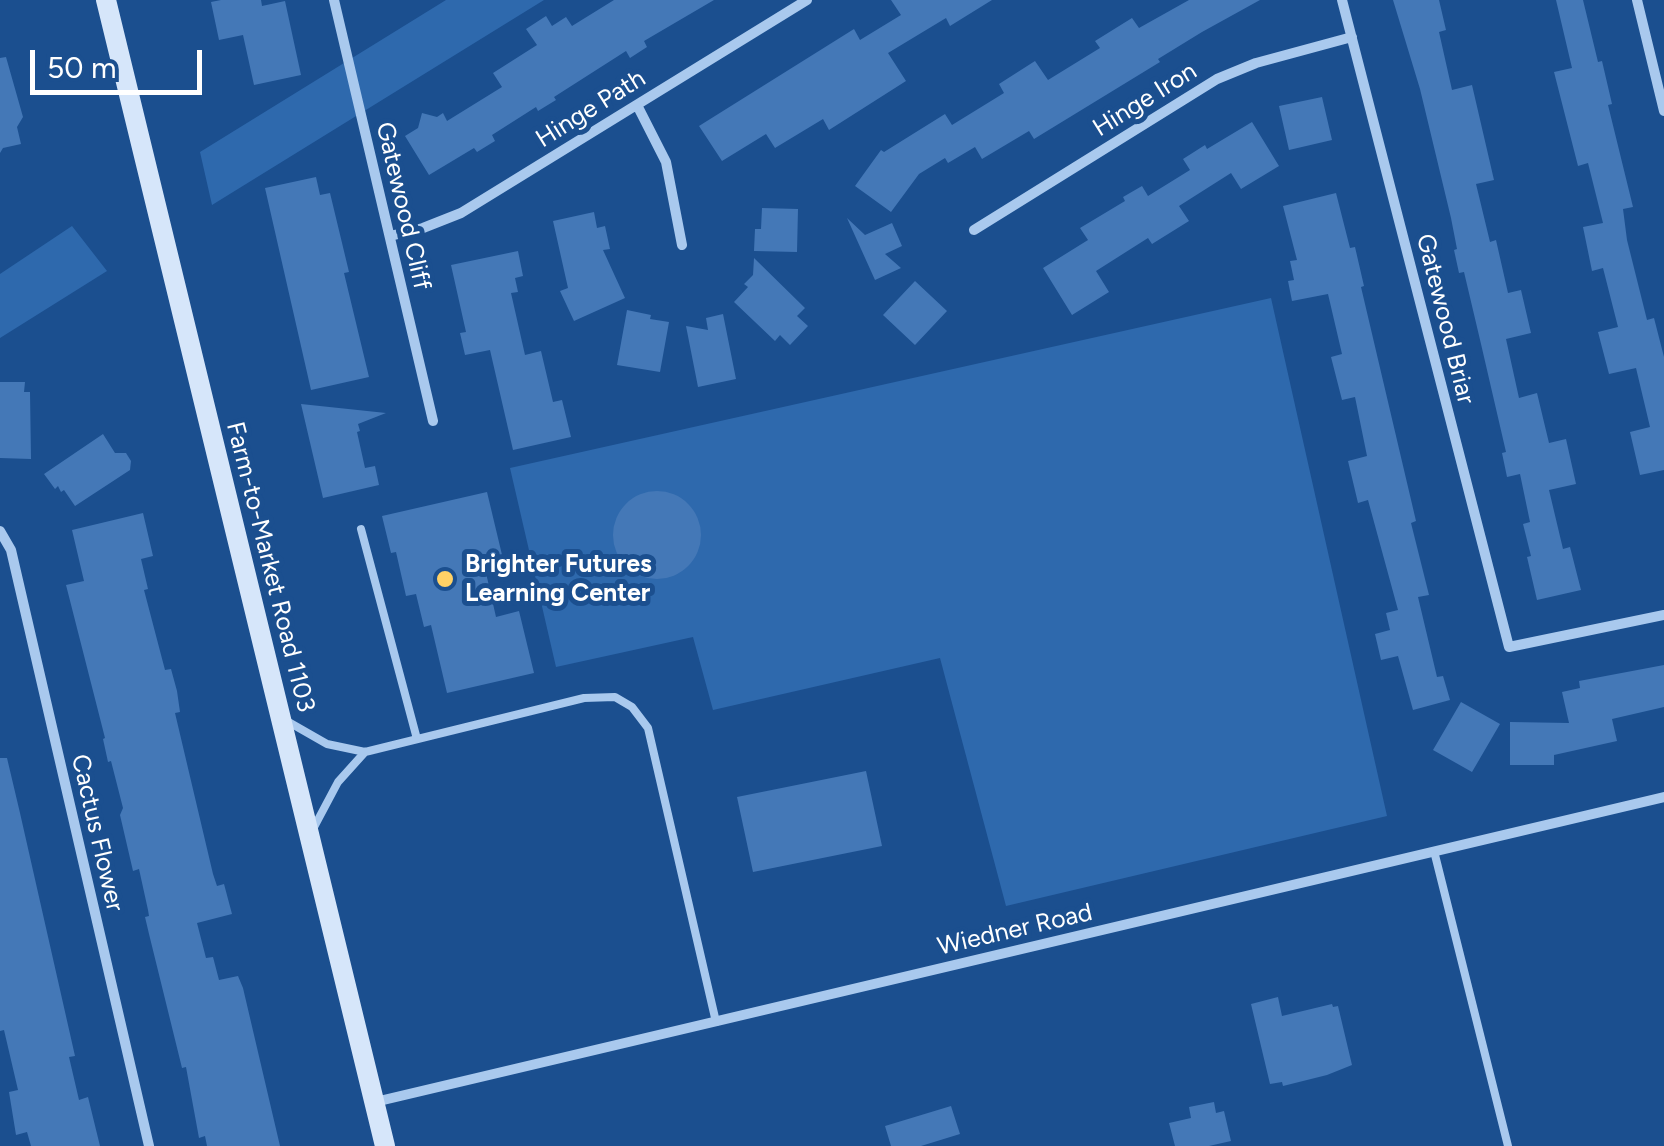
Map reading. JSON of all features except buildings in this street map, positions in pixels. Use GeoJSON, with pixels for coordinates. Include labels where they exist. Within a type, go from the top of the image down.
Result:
{"type":"FeatureCollection","features":[{"type":"Feature","properties":{"kind":"main road","name":"Farm-to-Market Road 1103"},"geometry":{"type":"LineString","coordinates":[[106,0],[385,1146]]}},
{"type":"Feature","properties":{"kind":"street","name":"Gatewood Cliff"},"geometry":{"type":"LineString","coordinates":[[334,0],[433,421]]}},
{"type":"Feature","properties":{"kind":"street","name":"Hinge Path"},"geometry":{"type":"LineString","coordinates":[[390,236],[461,214],[806,0]]}},
{"type":"Feature","properties":{"kind":"street","name":"Gatewood Briar"},"geometry":{"type":"LineString","coordinates":[[1342,0],[1509,647],[1664,614]]}},
{"type":"Feature","properties":{"kind":"street"},"geometry":{"type":"LineString","coordinates":[[1637,0],[1664,111]]}},
{"type":"Feature","properties":{"kind":"street","name":"Hinge Iron"},"geometry":{"type":"LineString","coordinates":[[974,230],[1218,79],[1256,63],[1352,37]]}},
{"type":"Feature","properties":{"kind":"street"},"geometry":{"type":"LineString","coordinates":[[637,104],[666,162],[682,245]]}},
{"type":"Feature","properties":{"kind":"street","name":"Cactus Flower"},"geometry":{"type":"LineString","coordinates":[[0,530],[12,550],[149,1146]]}},
{"type":"Feature","properties":{"kind":"street","name":"Wiedner Road"},"geometry":{"type":"LineString","coordinates":[[375,1102],[1664,797]]}},
{"type":"Feature","properties":{"kind":"lane"},"geometry":{"type":"LineString","coordinates":[[360,529],[417,739]]}},
{"type":"Feature","properties":{"kind":"lane"},"geometry":{"type":"LineString","coordinates":[[281,718],[326,744],[365,752],[584,698],[615,697],[632,708],[648,728],[716,1022]]}},
{"type":"Feature","properties":{"kind":"lane"},"geometry":{"type":"LineString","coordinates":[[310,836],[338,782],[365,752]]}},
{"type":"Feature","properties":{"kind":"lane"},"geometry":{"type":"LineString","coordinates":[[1434,852],[1508,1146]]}},
{"type":"Feature","properties":{"kind":"shaded area"},"geometry":{"type":"Polygon","coordinates":[[[446,0],[544,0],[212,205],[200,152],[446,0]]]}},
{"type":"Feature","properties":{"kind":"shaded area"},"geometry":{"type":"Polygon","coordinates":[[[72,226],[107,271],[0,338],[0,274],[72,226]]]}},
{"type":"Feature","properties":{"kind":"shaded area"},"geometry":{"type":"Polygon","coordinates":[[[1271,298],[1387,816],[1006,906],[940,658],[713,710],[693,637],[556,667],[510,468],[1271,298]]]}},
{"type":"Feature","properties":{"kind":"place","name":"Brighter Futures Learning Center"},"geometry":{"type":"Point","coordinates":[445,579]}}]}
